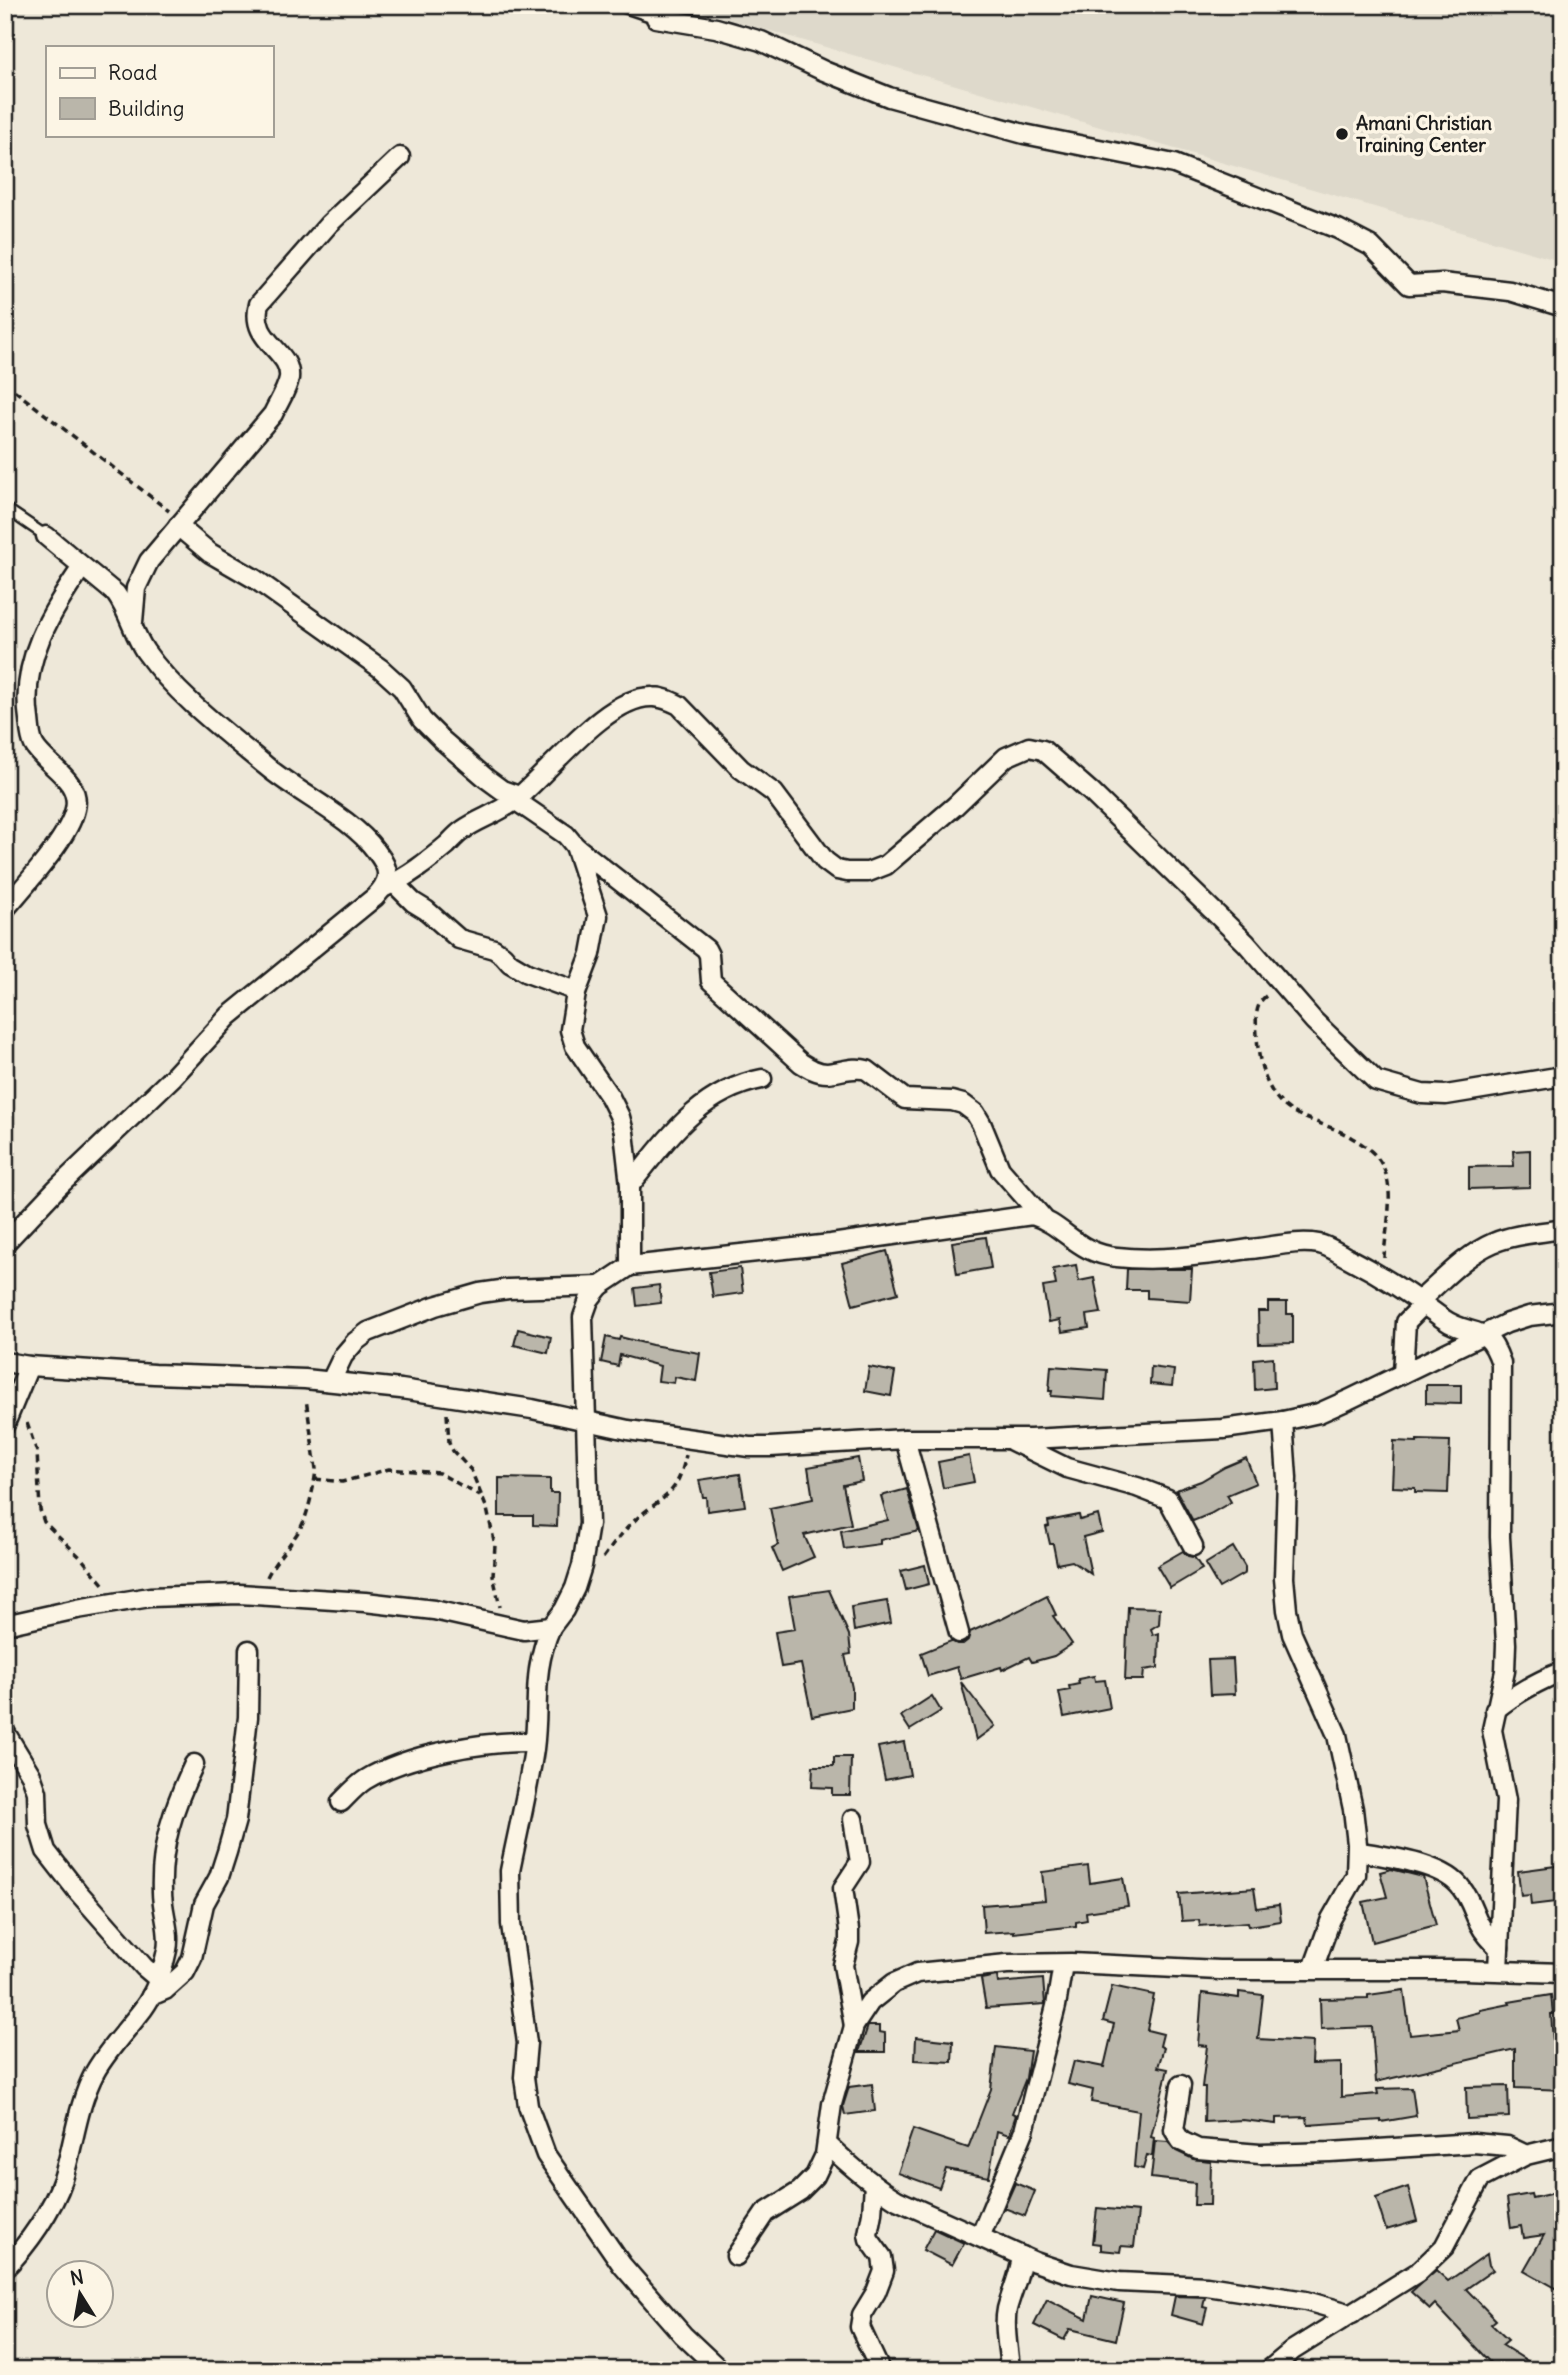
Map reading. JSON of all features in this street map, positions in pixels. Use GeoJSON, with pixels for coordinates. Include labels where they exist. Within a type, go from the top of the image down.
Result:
{"type":"FeatureCollection","features":[{"type":"Feature","properties":{"kind":"street"},"geometry":{"type":"LineString","coordinates":[[656,18],[716,28],[761,41],[824,71],[889,97],[1024,134],[1174,164],[1338,229],[1371,246],[1409,285],[1442,283],[1510,291],[1563,307]]}},
{"type":"Feature","properties":{"kind":"street"},"geometry":{"type":"LineString","coordinates":[[132,625],[136,588],[149,561],[273,414],[289,379],[286,365],[257,323],[259,304],[329,224],[400,157]]}},
{"type":"Feature","properties":{"kind":"street"},"geometry":{"type":"LineString","coordinates":[[180,524],[209,553],[266,587],[380,667],[402,688],[422,720],[487,779],[566,835],[575,846],[706,949],[711,981],[801,1063],[826,1073],[861,1068],[905,1100],[952,1101],[963,1104],[975,1113],[1000,1169],[1043,1218],[1078,1245],[1108,1256],[1139,1258],[1317,1244],[1383,1278],[1446,1320],[1486,1335],[1496,1346],[1502,1381],[1500,1537],[1506,1644],[1504,1671],[1492,1730],[1506,1800],[1498,1970]]}},
{"type":"Feature","properties":{"kind":"street"},"geometry":{"type":"LineString","coordinates":[[46,536],[116,594],[144,650],[175,685],[216,724],[270,769],[370,843],[383,861],[389,885],[426,910],[459,939],[499,952],[515,966],[576,993]]}},
{"type":"Feature","properties":{"kind":"street"},"geometry":{"type":"LineString","coordinates":[[5,909],[68,827],[76,806],[72,788],[63,773],[40,754],[32,742],[27,707],[37,642],[82,567]]}},
{"type":"Feature","properties":{"kind":"street"},"geometry":{"type":"LineString","coordinates":[[5,1243],[57,1188],[173,1077],[229,1016],[389,885],[418,867],[463,830],[485,820],[517,798],[606,715],[638,699],[652,696],[679,705],[732,760],[774,793],[825,861],[837,870],[847,872],[868,872],[886,865],[955,806],[1006,757],[1029,747],[1044,750],[1091,792],[1246,943],[1314,1021],[1376,1082],[1422,1094],[1446,1095],[1563,1076]]}},
{"type":"Feature","properties":{"kind":"street"},"geometry":{"type":"LineString","coordinates":[[575,846],[598,916],[591,954],[576,993],[570,1037],[599,1080],[620,1117],[624,1132],[630,1185],[630,1266]]}},
{"type":"Feature","properties":{"kind":"street"},"geometry":{"type":"LineString","coordinates":[[630,1185],[693,1112],[710,1098],[743,1082],[762,1079]]}},
{"type":"Feature","properties":{"kind":"street"},"geometry":{"type":"LineString","coordinates":[[720,2370],[683,2335],[622,2265],[546,2155],[528,2106],[524,2077],[527,2043],[511,1924],[510,1871],[534,1742],[541,1649],[575,1588],[582,1566],[589,1524],[583,1317],[589,1300],[600,1286],[630,1266],[831,1244],[1032,1215],[1043,1218]]}},
{"type":"Feature","properties":{"kind":"street"},"geometry":{"type":"LineString","coordinates":[[1403,1373],[1406,1322],[1422,1302],[1473,1255],[1492,1243],[1563,1229]]}},
{"type":"Feature","properties":{"kind":"street"},"geometry":{"type":"LineString","coordinates":[[331,1381],[343,1356],[368,1332],[435,1306],[480,1293],[508,1289],[600,1286]]}},
{"type":"Feature","properties":{"kind":"street"},"geometry":{"type":"LineString","coordinates":[[5,1362],[154,1374],[331,1381],[446,1394],[533,1409],[628,1430],[770,1447],[905,1438],[1009,1439],[1223,1429],[1283,1421],[1318,1413],[1507,1323],[1529,1316],[1563,1312]]}},
{"type":"Feature","properties":{"kind":"street"},"geometry":{"type":"LineString","coordinates":[[5,1424],[29,1366]]}},
{"type":"Feature","properties":{"kind":"street"},"geometry":{"type":"LineString","coordinates":[[1283,1421],[1287,1478],[1284,1578],[1287,1610],[1292,1634],[1336,1735],[1353,1809],[1357,1851],[1356,1875],[1331,1919],[1313,1969]]}},
{"type":"Feature","properties":{"kind":"street"},"geometry":{"type":"LineString","coordinates":[[905,1438],[959,1633]]}},
{"type":"Feature","properties":{"kind":"street"},"geometry":{"type":"LineString","coordinates":[[1009,1439],[1067,1468],[1137,1487],[1168,1499],[1193,1546]]}},
{"type":"Feature","properties":{"kind":"street"},"geometry":{"type":"LineString","coordinates":[[5,1625],[115,1602],[167,1595],[263,1594],[434,1610],[524,1630],[551,1627]]}},
{"type":"Feature","properties":{"kind":"street"},"geometry":{"type":"LineString","coordinates":[[151,1996],[165,1990],[186,1972],[192,1958],[204,1904],[219,1877],[233,1831],[248,1717],[249,1650]]}},
{"type":"Feature","properties":{"kind":"street"},"geometry":{"type":"LineString","coordinates":[[1495,1710],[1512,1696],[1538,1681],[1563,1671]]}},
{"type":"Feature","properties":{"kind":"street"},"geometry":{"type":"LineString","coordinates":[[5,1732],[31,1774],[37,1792],[38,1825],[46,1851],[78,1892],[144,1967],[157,1978]]}},
{"type":"Feature","properties":{"kind":"street"},"geometry":{"type":"LineString","coordinates":[[341,1802],[363,1781],[407,1761],[488,1745],[534,1742]]}},
{"type":"Feature","properties":{"kind":"street"},"geometry":{"type":"LineString","coordinates":[[5,2268],[18,2255],[44,2217],[62,2182],[81,2103],[94,2073],[151,1996],[167,1948],[168,1936],[162,1897],[162,1851],[181,1792],[194,1765]]}},
{"type":"Feature","properties":{"kind":"street"},"geometry":{"type":"LineString","coordinates":[[853,1819],[860,1862],[843,1888],[849,1942],[843,1965],[854,2026]]}},
{"type":"Feature","properties":{"kind":"street"},"geometry":{"type":"LineString","coordinates":[[1357,1851],[1392,1857],[1452,1877],[1466,1895],[1483,1929],[1499,1948]]}},
{"type":"Feature","properties":{"kind":"street"},"geometry":{"type":"LineString","coordinates":[[736,2256],[765,2213],[800,2191],[815,2176],[825,2155],[832,2104],[854,2026],[870,2002],[894,1983],[917,1973],[1007,1964],[1129,1964],[1219,1970],[1498,1970],[1563,1973]]}},
{"type":"Feature","properties":{"kind":"street"},"geometry":{"type":"LineString","coordinates":[[980,2237],[1024,2130],[1056,2006],[1063,1964]]}},
{"type":"Feature","properties":{"kind":"street"},"geometry":{"type":"LineString","coordinates":[[1181,2085],[1174,2130],[1181,2141],[1198,2149],[1260,2154],[1474,2143],[1507,2146],[1527,2155]]}},
{"type":"Feature","properties":{"kind":"street"},"geometry":{"type":"LineString","coordinates":[[827,2144],[853,2169],[897,2200],[1022,2256],[1071,2274],[1119,2282],[1207,2286],[1306,2301],[1352,2314]]}},
{"type":"Feature","properties":{"kind":"street"},"geometry":{"type":"LineString","coordinates":[[1269,2370],[1293,2350],[1418,2272],[1444,2247],[1480,2179],[1527,2155],[1563,2146]]}},
{"type":"Feature","properties":{"kind":"street"},"geometry":{"type":"LineString","coordinates":[[874,2185],[868,2234],[882,2257],[884,2271],[876,2292],[862,2315],[860,2327],[880,2370]]}},
{"type":"Feature","properties":{"kind":"street"},"geometry":{"type":"LineString","coordinates":[[1010,2370],[1006,2333],[1007,2309],[1021,2272],[1022,2256]]}},
{"type":"Feature","properties":{"kind":"lane"},"geometry":{"type":"LineString","coordinates":[[617,5],[656,18]]}},
{"type":"Feature","properties":{"kind":"lane"},"geometry":{"type":"LineString","coordinates":[[5,508],[46,536]]}},
{"type":"Feature","properties":{"kind":"path"},"geometry":{"type":"LineString","coordinates":[[5,383],[180,524]]}},
{"type":"Feature","properties":{"kind":"path"},"geometry":{"type":"LineString","coordinates":[[1282,984],[1260,1001],[1257,1009],[1258,1056],[1262,1071],[1269,1087],[1294,1113],[1335,1128],[1357,1140],[1373,1152],[1383,1165],[1388,1183],[1383,1278]]}},
{"type":"Feature","properties":{"kind":"path"},"geometry":{"type":"LineString","coordinates":[[263,1594],[268,1575],[302,1525],[316,1479],[305,1379]]}},
{"type":"Feature","properties":{"kind":"path"},"geometry":{"type":"LineString","coordinates":[[446,1394],[449,1442],[453,1451],[471,1470],[482,1497],[495,1545],[493,1575],[504,1626]]}},
{"type":"Feature","properties":{"kind":"path"},"geometry":{"type":"LineString","coordinates":[[17,1399],[34,1439],[40,1481],[40,1510],[44,1522],[99,1577],[115,1602]]}},
{"type":"Feature","properties":{"kind":"path"},"geometry":{"type":"LineString","coordinates":[[598,1563],[634,1522],[671,1493],[679,1480],[691,1439]]}},
{"type":"Feature","properties":{"kind":"path"},"geometry":{"type":"LineString","coordinates":[[316,1479],[342,1482],[389,1469],[439,1473],[482,1497]]}},
{"type":"Feature","properties":{"kind":"shaded area","name":"Amani Christian Training Center"},"geometry":{"type":"Polygon","coordinates":[[[681,5],[1563,5],[1563,262],[681,5]]]}},
{"type":"Feature","properties":{"kind":"building"},"geometry":{"type":"Polygon","coordinates":[[[1530,1150],[1530,1187],[1469,1189],[1469,1167],[1514,1166],[1513,1151],[1530,1150]]]}},
{"type":"Feature","properties":{"kind":"building"},"geometry":{"type":"Polygon","coordinates":[[[986,1237],[991,1268],[957,1274],[952,1242],[986,1237]]]}},
{"type":"Feature","properties":{"kind":"building"},"geometry":{"type":"Polygon","coordinates":[[[887,1251],[898,1293],[853,1305],[842,1263],[887,1251]]]}},
{"type":"Feature","properties":{"kind":"building"},"geometry":{"type":"Polygon","coordinates":[[[1076,1265],[1079,1281],[1094,1278],[1101,1313],[1087,1315],[1089,1328],[1062,1332],[1060,1320],[1049,1322],[1043,1287],[1056,1285],[1053,1269],[1076,1265]]]}},
{"type":"Feature","properties":{"kind":"building"},"geometry":{"type":"Polygon","coordinates":[[[740,1268],[743,1293],[713,1297],[709,1272],[740,1268]]]}},
{"type":"Feature","properties":{"kind":"building"},"geometry":{"type":"Polygon","coordinates":[[[1127,1269],[1192,1269],[1190,1301],[1147,1298],[1147,1290],[1126,1290],[1127,1269]]]}},
{"type":"Feature","properties":{"kind":"building"},"geometry":{"type":"Polygon","coordinates":[[[659,1285],[661,1303],[637,1306],[635,1288],[659,1285]]]}},
{"type":"Feature","properties":{"kind":"building"},"geometry":{"type":"Polygon","coordinates":[[[1268,1302],[1287,1302],[1287,1314],[1293,1314],[1293,1343],[1259,1344],[1258,1311],[1268,1311],[1268,1302]]]}},
{"type":"Feature","properties":{"kind":"building"},"geometry":{"type":"Polygon","coordinates":[[[518,1329],[551,1337],[548,1353],[514,1345],[518,1329]]]}},
{"type":"Feature","properties":{"kind":"building"},"geometry":{"type":"Polygon","coordinates":[[[606,1337],[619,1340],[620,1337],[700,1353],[696,1381],[675,1377],[674,1383],[658,1381],[660,1366],[620,1355],[618,1366],[601,1362],[606,1337]]]}},
{"type":"Feature","properties":{"kind":"building"},"geometry":{"type":"Polygon","coordinates":[[[1273,1357],[1274,1388],[1255,1390],[1254,1359],[1273,1357]]]}},
{"type":"Feature","properties":{"kind":"building"},"geometry":{"type":"Polygon","coordinates":[[[1051,1366],[1107,1370],[1105,1400],[1051,1396],[1051,1366]]]}},
{"type":"Feature","properties":{"kind":"building"},"geometry":{"type":"Polygon","coordinates":[[[869,1367],[895,1372],[891,1396],[865,1391],[869,1367]]]}},
{"type":"Feature","properties":{"kind":"building"},"geometry":{"type":"Polygon","coordinates":[[[1151,1367],[1174,1370],[1172,1386],[1150,1384],[1151,1367]]]}},
{"type":"Feature","properties":{"kind":"building"},"geometry":{"type":"Polygon","coordinates":[[[1426,1385],[1461,1385],[1461,1404],[1426,1403],[1426,1385]]]}},
{"type":"Feature","properties":{"kind":"building"},"geometry":{"type":"Polygon","coordinates":[[[1394,1441],[1450,1441],[1448,1493],[1415,1492],[1415,1488],[1392,1487],[1394,1441]]]}},
{"type":"Feature","properties":{"kind":"building"},"geometry":{"type":"Polygon","coordinates":[[[969,1456],[974,1482],[943,1488],[938,1462],[969,1456]]]}},
{"type":"Feature","properties":{"kind":"building"},"geometry":{"type":"Polygon","coordinates":[[[858,1458],[862,1481],[843,1485],[851,1524],[804,1535],[814,1557],[782,1571],[772,1548],[778,1545],[770,1508],[813,1499],[808,1467],[858,1458]]]}},
{"type":"Feature","properties":{"kind":"building"},"geometry":{"type":"Polygon","coordinates":[[[1246,1458],[1256,1483],[1227,1495],[1231,1502],[1193,1521],[1176,1490],[1201,1481],[1246,1458]]]}},
{"type":"Feature","properties":{"kind":"building"},"geometry":{"type":"Polygon","coordinates":[[[740,1474],[745,1506],[707,1511],[706,1497],[703,1497],[699,1480],[740,1474]]]}},
{"type":"Feature","properties":{"kind":"building"},"geometry":{"type":"Polygon","coordinates":[[[499,1478],[550,1479],[550,1493],[558,1493],[557,1526],[533,1525],[533,1516],[499,1516],[499,1478]]]}},
{"type":"Feature","properties":{"kind":"building"},"geometry":{"type":"Polygon","coordinates":[[[907,1489],[919,1531],[880,1540],[880,1544],[844,1549],[841,1531],[888,1520],[881,1496],[907,1489]]]}},
{"type":"Feature","properties":{"kind":"building"},"geometry":{"type":"Polygon","coordinates":[[[1079,1515],[1080,1520],[1098,1515],[1102,1532],[1083,1537],[1091,1574],[1072,1561],[1057,1564],[1046,1527],[1049,1526],[1048,1521],[1079,1515]]]}},
{"type":"Feature","properties":{"kind":"building"},"geometry":{"type":"Polygon","coordinates":[[[1233,1547],[1245,1567],[1245,1573],[1219,1588],[1205,1564],[1233,1547]]]}},
{"type":"Feature","properties":{"kind":"building"},"geometry":{"type":"Polygon","coordinates":[[[1183,1551],[1194,1557],[1202,1569],[1170,1588],[1157,1566],[1183,1551]]]}},
{"type":"Feature","properties":{"kind":"building"},"geometry":{"type":"Polygon","coordinates":[[[925,1565],[929,1584],[906,1590],[901,1571],[925,1565]]]}},
{"type":"Feature","properties":{"kind":"building"},"geometry":{"type":"Polygon","coordinates":[[[829,1590],[849,1635],[851,1654],[845,1655],[852,1688],[852,1708],[812,1716],[801,1664],[781,1667],[775,1632],[795,1629],[789,1596],[829,1590]]]}},
{"type":"Feature","properties":{"kind":"building"},"geometry":{"type":"Polygon","coordinates":[[[1047,1596],[1056,1615],[1053,1616],[1072,1644],[1054,1656],[1032,1662],[1029,1657],[1002,1670],[1001,1667],[961,1679],[957,1667],[928,1676],[921,1653],[951,1641],[963,1644],[968,1640],[970,1632],[1047,1596]]]}},
{"type":"Feature","properties":{"kind":"building"},"geometry":{"type":"Polygon","coordinates":[[[887,1601],[891,1623],[854,1631],[851,1607],[887,1601]]]}},
{"type":"Feature","properties":{"kind":"building"},"geometry":{"type":"Polygon","coordinates":[[[1128,1607],[1160,1608],[1159,1624],[1151,1629],[1153,1635],[1159,1633],[1158,1668],[1144,1670],[1143,1680],[1125,1680],[1128,1607]]]}},
{"type":"Feature","properties":{"kind":"building"},"geometry":{"type":"Polygon","coordinates":[[[1233,1659],[1235,1694],[1210,1695],[1208,1660],[1233,1659]]]}},
{"type":"Feature","properties":{"kind":"building"},"geometry":{"type":"Polygon","coordinates":[[[1094,1676],[1095,1681],[1105,1680],[1110,1708],[1064,1717],[1059,1692],[1070,1690],[1069,1686],[1079,1684],[1078,1679],[1094,1676]]]}},
{"type":"Feature","properties":{"kind":"building"},"geometry":{"type":"Polygon","coordinates":[[[961,1682],[995,1726],[976,1740],[961,1682]]]}},
{"type":"Feature","properties":{"kind":"building"},"geometry":{"type":"Polygon","coordinates":[[[932,1696],[941,1711],[910,1730],[901,1716],[932,1696]]]}},
{"type":"Feature","properties":{"kind":"building"},"geometry":{"type":"Polygon","coordinates":[[[904,1742],[910,1775],[885,1780],[878,1747],[904,1742]]]}},
{"type":"Feature","properties":{"kind":"building"},"geometry":{"type":"Polygon","coordinates":[[[834,1757],[851,1757],[850,1795],[832,1795],[832,1788],[812,1787],[813,1766],[834,1766],[834,1757]]]}},
{"type":"Feature","properties":{"kind":"building"},"geometry":{"type":"Polygon","coordinates":[[[1563,1865],[1563,1901],[1531,1905],[1530,1895],[1521,1896],[1518,1871],[1563,1865]]]}},
{"type":"Feature","properties":{"kind":"building"},"geometry":{"type":"Polygon","coordinates":[[[1088,1866],[1090,1883],[1123,1878],[1128,1906],[1086,1912],[1087,1920],[1076,1922],[1076,1926],[1014,1933],[984,1933],[982,1905],[1045,1900],[1042,1872],[1088,1866]]]}},
{"type":"Feature","properties":{"kind":"building"},"geometry":{"type":"Polygon","coordinates":[[[1391,1869],[1423,1877],[1436,1925],[1372,1942],[1363,1902],[1387,1897],[1380,1872],[1391,1869]]]}},
{"type":"Feature","properties":{"kind":"building"},"geometry":{"type":"Polygon","coordinates":[[[1254,1888],[1257,1908],[1279,1905],[1281,1921],[1249,1926],[1248,1922],[1200,1926],[1199,1920],[1182,1921],[1179,1894],[1254,1888]]]}},
{"type":"Feature","properties":{"kind":"building"},"geometry":{"type":"Polygon","coordinates":[[[997,1976],[998,1983],[1043,1979],[1045,2004],[986,2008],[981,1979],[997,1976]]]}},
{"type":"Feature","properties":{"kind":"building"},"geometry":{"type":"Polygon","coordinates":[[[1112,1986],[1154,1995],[1147,2030],[1163,2034],[1160,2046],[1164,2048],[1158,2067],[1168,2069],[1151,2137],[1154,2138],[1152,2156],[1147,2155],[1143,2169],[1134,2167],[1139,2111],[1091,2102],[1093,2090],[1068,2084],[1074,2061],[1104,2067],[1114,2024],[1103,2021],[1112,1986]]]}},
{"type":"Feature","properties":{"kind":"building"},"geometry":{"type":"Polygon","coordinates":[[[1404,1990],[1410,2035],[1459,2030],[1456,2018],[1510,2004],[1509,2002],[1551,1995],[1554,2054],[1563,2054],[1563,2090],[1515,2088],[1515,2049],[1376,2082],[1372,2027],[1321,2029],[1320,1999],[1368,1998],[1368,1995],[1404,1990]]]}},
{"type":"Feature","properties":{"kind":"building"},"geometry":{"type":"Polygon","coordinates":[[[1239,1992],[1263,1995],[1258,2039],[1313,2042],[1312,2064],[1341,2063],[1341,2097],[1378,2094],[1377,2089],[1412,2088],[1416,2116],[1381,2122],[1308,2125],[1307,2117],[1276,2118],[1276,2124],[1243,2120],[1204,2122],[1205,2087],[1202,2087],[1207,2046],[1198,2045],[1202,1993],[1239,1998],[1239,1992]]]}},
{"type":"Feature","properties":{"kind":"building"},"geometry":{"type":"Polygon","coordinates":[[[868,2026],[879,2026],[879,2032],[885,2033],[885,2052],[859,2052],[868,2026]]]}},
{"type":"Feature","properties":{"kind":"building"},"geometry":{"type":"Polygon","coordinates":[[[916,2037],[953,2041],[952,2062],[915,2060],[916,2037]]]}},
{"type":"Feature","properties":{"kind":"building"},"geometry":{"type":"Polygon","coordinates":[[[996,2047],[1030,2051],[1026,2078],[1012,2113],[1016,2115],[1009,2135],[997,2131],[989,2177],[946,2169],[939,2188],[898,2173],[913,2129],[968,2148],[991,2089],[996,2047]]]}},
{"type":"Feature","properties":{"kind":"building"},"geometry":{"type":"Polygon","coordinates":[[[872,2084],[875,2111],[845,2115],[843,2106],[849,2087],[872,2084]]]}},
{"type":"Feature","properties":{"kind":"building"},"geometry":{"type":"Polygon","coordinates":[[[1508,2086],[1509,2117],[1467,2119],[1466,2087],[1508,2086]]]}},
{"type":"Feature","properties":{"kind":"building"},"geometry":{"type":"Polygon","coordinates":[[[1155,2141],[1168,2142],[1176,2151],[1193,2159],[1211,2161],[1210,2205],[1194,2205],[1195,2183],[1151,2178],[1155,2141]]]}},
{"type":"Feature","properties":{"kind":"building"},"geometry":{"type":"Polygon","coordinates":[[[1015,2183],[1035,2191],[1025,2216],[1004,2208],[1015,2183]]]}},
{"type":"Feature","properties":{"kind":"building"},"geometry":{"type":"Polygon","coordinates":[[[1408,2187],[1417,2221],[1386,2230],[1376,2198],[1408,2187]]]}},
{"type":"Feature","properties":{"kind":"building"},"geometry":{"type":"Polygon","coordinates":[[[1563,2191],[1563,2292],[1524,2270],[1544,2235],[1523,2238],[1521,2226],[1511,2228],[1507,2198],[1531,2194],[1532,2198],[1563,2191]]]}},
{"type":"Feature","properties":{"kind":"building"},"geometry":{"type":"Polygon","coordinates":[[[1097,2208],[1138,2212],[1134,2247],[1121,2246],[1120,2252],[1101,2250],[1101,2244],[1093,2243],[1097,2208]]]}},
{"type":"Feature","properties":{"kind":"building"},"geometry":{"type":"Polygon","coordinates":[[[934,2229],[964,2243],[952,2265],[923,2250],[934,2229]]]}},
{"type":"Feature","properties":{"kind":"building"},"geometry":{"type":"Polygon","coordinates":[[[1487,2254],[1493,2270],[1466,2289],[1496,2320],[1491,2324],[1508,2340],[1502,2345],[1542,2370],[1497,2370],[1435,2304],[1430,2309],[1411,2292],[1436,2270],[1448,2281],[1487,2254]]]}},
{"type":"Feature","properties":{"kind":"building"},"geometry":{"type":"Polygon","coordinates":[[[1092,2296],[1124,2303],[1116,2340],[1070,2329],[1064,2340],[1034,2325],[1047,2299],[1087,2319],[1092,2296]]]}},
{"type":"Feature","properties":{"kind":"building"},"geometry":{"type":"Polygon","coordinates":[[[1175,2296],[1205,2297],[1203,2307],[1207,2308],[1203,2324],[1171,2315],[1175,2296]]]}},
{"type":"Feature","properties":{"kind":"place","name":"Amani Christian Training Center"},"geometry":{"type":"Point","coordinates":[1342,134]}}]}
